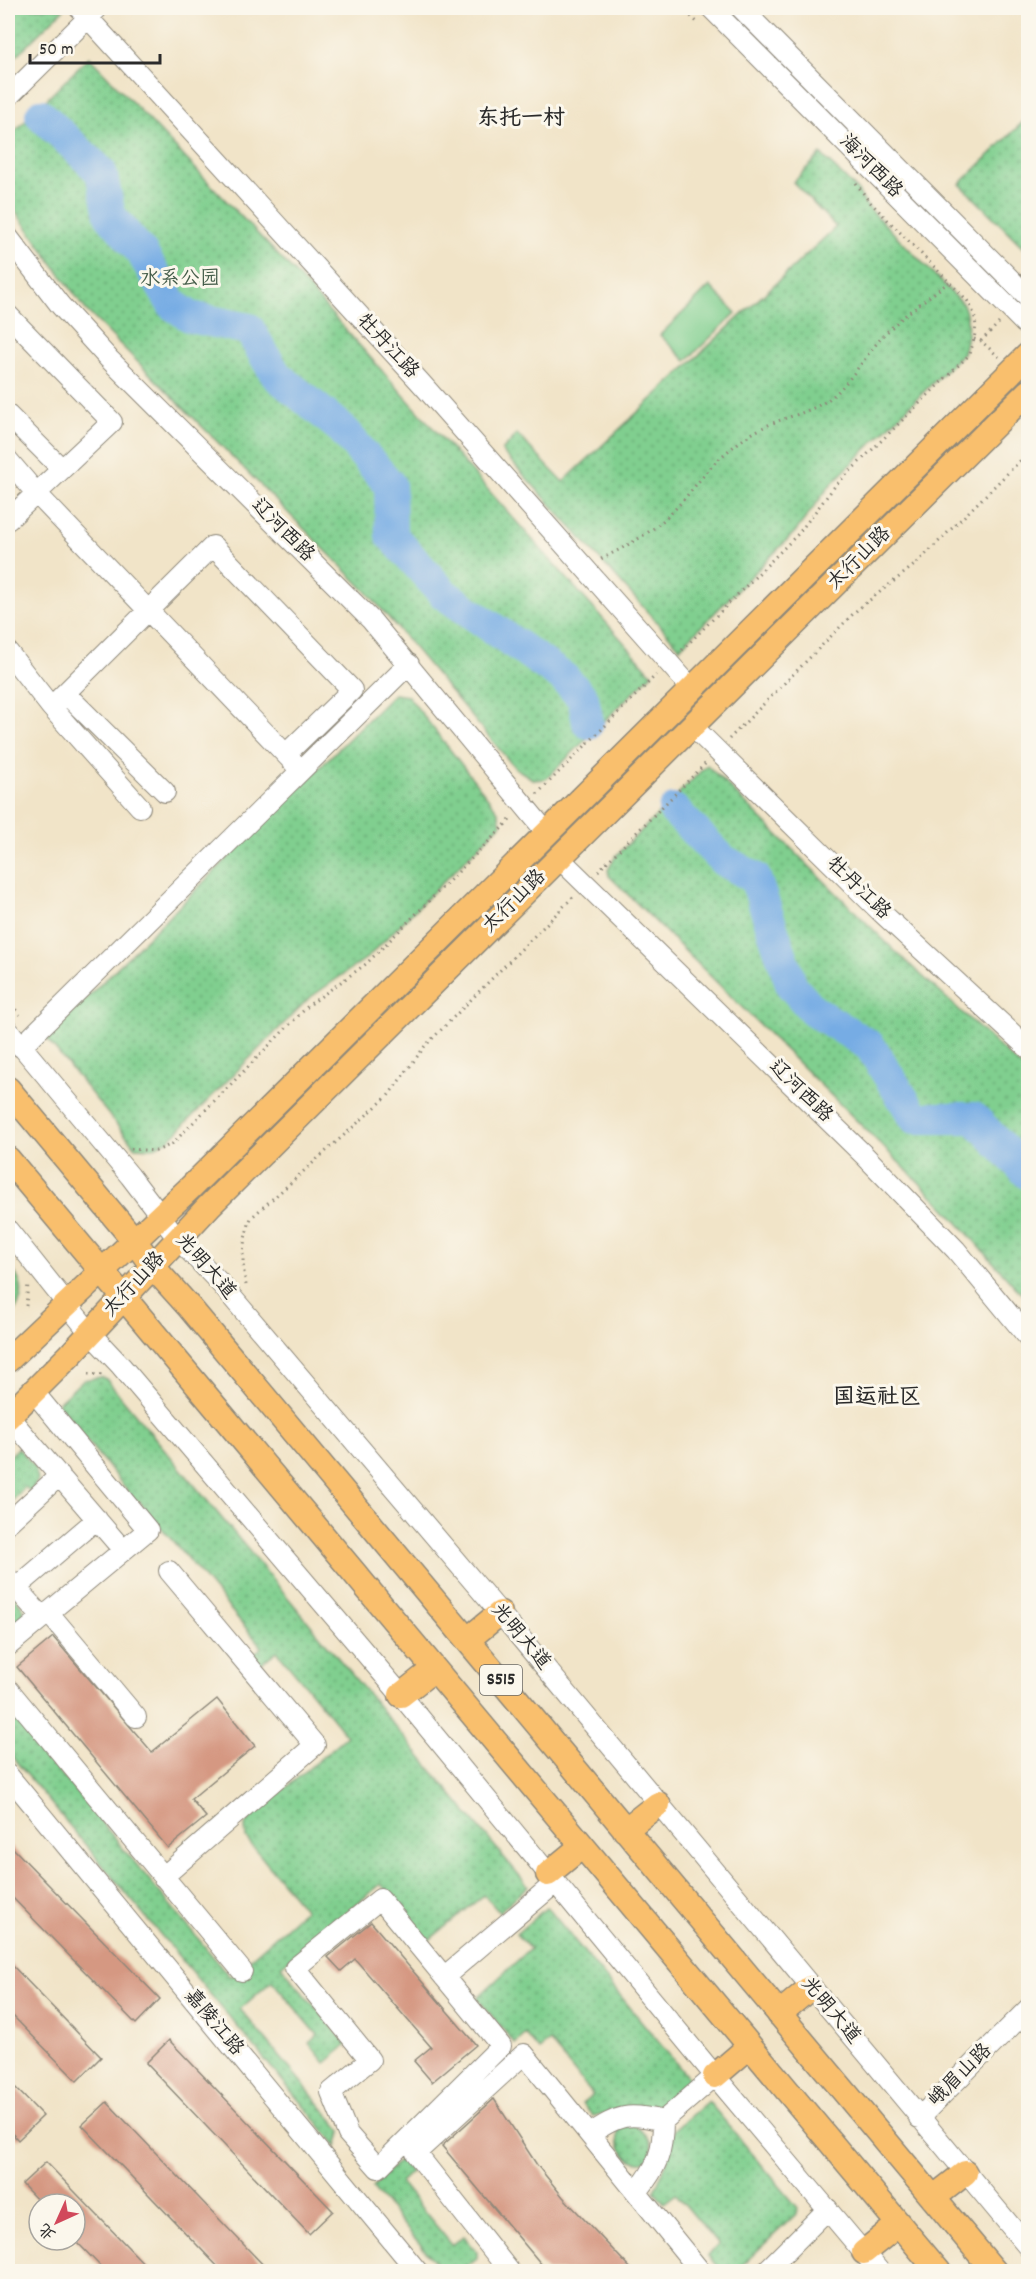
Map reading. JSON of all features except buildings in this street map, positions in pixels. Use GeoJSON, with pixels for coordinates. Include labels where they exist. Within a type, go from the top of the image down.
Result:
{"type":"FeatureCollection","features":[{"type":"Feature","properties":{"kind":"main road","name":"太行山路"},"geometry":{"type":"LineString","coordinates":[[8,1360],[161,1215],[1029,356]]}},
{"type":"Feature","properties":{"kind":"main road","name":"太行山路"},"geometry":{"type":"LineString","coordinates":[[8,1416],[178,1239],[1029,392]]}},
{"type":"Feature","properties":{"kind":"main road","name":"光明大道"},"geometry":{"type":"LineString","coordinates":[[8,1089],[134,1240],[153,1267],[190,1308],[994,2271]]}},
{"type":"Feature","properties":{"kind":"main road","name":"S515"},"geometry":{"type":"LineString","coordinates":[[8,1159],[939,2271]]}},
{"type":"Feature","properties":{"kind":"main road"},"geometry":{"type":"LineString","coordinates":[[467,1640],[500,1613]]}},
{"type":"Feature","properties":{"kind":"main road"},"geometry":{"type":"LineString","coordinates":[[401,1695],[434,1669]]}},
{"type":"Feature","properties":{"kind":"main road"},"geometry":{"type":"LineString","coordinates":[[625,1830],[658,1804]]}},
{"type":"Feature","properties":{"kind":"main road"},"geometry":{"type":"LineString","coordinates":[[551,1878],[582,1846]]}},
{"type":"Feature","properties":{"kind":"main road"},"geometry":{"type":"LineString","coordinates":[[779,2014],[810,1988]]}},
{"type":"Feature","properties":{"kind":"main road"},"geometry":{"type":"LineString","coordinates":[[715,2076],[750,2046]]}},
{"type":"Feature","properties":{"kind":"main road"},"geometry":{"type":"LineString","coordinates":[[933,2199],[965,2173]]}},
{"type":"Feature","properties":{"kind":"main road"},"geometry":{"type":"LineString","coordinates":[[864,2252],[899,2224]]}},
{"type":"Feature","properties":{"kind":"street","name":"海河西路"},"geometry":{"type":"LineString","coordinates":[[711,8],[1029,327]]}},
{"type":"Feature","properties":{"kind":"street","name":"海河西路"},"geometry":{"type":"LineString","coordinates":[[741,8],[1029,297]]}},
{"type":"Feature","properties":{"kind":"street"},"geometry":{"type":"LineString","coordinates":[[8,97],[88,11]]}},
{"type":"Feature","properties":{"kind":"street","name":"牡丹江路"},"geometry":{"type":"LineString","coordinates":[[88,11],[421,382],[692,689]]}},
{"type":"Feature","properties":{"kind":"street","name":"辽河西路"},"geometry":{"type":"LineString","coordinates":[[8,237],[60,305],[90,338],[350,598],[409,664],[547,833]]}},
{"type":"Feature","properties":{"kind":"street"},"geometry":{"type":"LineString","coordinates":[[8,315],[112,422],[8,520]]}},
{"type":"Feature","properties":{"kind":"street"},"geometry":{"type":"LineString","coordinates":[[8,415],[62,469]]}},
{"type":"Feature","properties":{"kind":"street"},"geometry":{"type":"LineString","coordinates":[[8,460],[36,494],[299,770]]}},
{"type":"Feature","properties":{"kind":"street"},"geometry":{"type":"LineString","coordinates":[[58,700],[213,546],[352,690],[286,754]]}},
{"type":"Feature","properties":{"kind":"street"},"geometry":{"type":"LineString","coordinates":[[8,652],[58,700],[165,792]]}},
{"type":"Feature","properties":{"kind":"street"},"geometry":{"type":"LineString","coordinates":[[21,1047],[299,770],[409,664]]}},
{"type":"Feature","properties":{"kind":"street"},"geometry":{"type":"LineString","coordinates":[[58,700],[140,807]]}},
{"type":"Feature","properties":{"kind":"street","name":"牡丹江路"},"geometry":{"type":"LineString","coordinates":[[692,726],[882,913],[1029,1048]]}},
{"type":"Feature","properties":{"kind":"street","name":"辽河西路"},"geometry":{"type":"LineString","coordinates":[[559,858],[879,1170],[956,1250],[1029,1337]]}},
{"type":"Feature","properties":{"kind":"street","name":"光明大道"},"geometry":{"type":"LineString","coordinates":[[8,1030],[161,1215],[178,1239],[227,1292],[500,1613],[810,1988],[1029,2247]]}},
{"type":"Feature","properties":{"kind":"street"},"geometry":{"type":"LineString","coordinates":[[8,1230],[90,1333],[121,1366],[401,1695],[715,2076],[880,2271]]}},
{"type":"Feature","properties":{"kind":"street"},"geometry":{"type":"LineString","coordinates":[[8,1646],[148,1530],[33,1391]]}},
{"type":"Feature","properties":{"kind":"street"},"geometry":{"type":"LineString","coordinates":[[8,1416],[123,1550]]}},
{"type":"Feature","properties":{"kind":"street"},"geometry":{"type":"LineString","coordinates":[[8,1523],[60,1475]]}},
{"type":"Feature","properties":{"kind":"street"},"geometry":{"type":"LineString","coordinates":[[97,1520],[12,1584],[45,1615],[136,1718]]}},
{"type":"Feature","properties":{"kind":"street"},"geometry":{"type":"LineString","coordinates":[[163,1877],[315,1745],[169,1571]]}},
{"type":"Feature","properties":{"kind":"street"},"geometry":{"type":"LineString","coordinates":[[8,1689],[242,1971]]}},
{"type":"Feature","properties":{"kind":"street","name":"嘉陵江路"},"geometry":{"type":"LineString","coordinates":[[8,1775],[418,2271]]}},
{"type":"Feature","properties":{"kind":"street"},"geometry":{"type":"LineString","coordinates":[[444,1977],[551,1878]]}},
{"type":"Feature","properties":{"kind":"street"},"geometry":{"type":"LineString","coordinates":[[380,1899],[444,1977],[501,2046],[378,2168],[348,2133],[331,2092],[370,2060],[295,1968],[380,1899]]}},
{"type":"Feature","properties":{"kind":"street","name":"峨眉山路"},"geometry":{"type":"LineString","coordinates":[[919,2118],[1029,2009]]}},
{"type":"Feature","properties":{"kind":"street"},"geometry":{"type":"LineString","coordinates":[[510,2271],[416,2153],[524,2054],[701,2271]]}},
{"type":"Feature","properties":{"kind":"street"},"geometry":{"type":"LineString","coordinates":[[637,2192],[651,2175],[658,2161],[663,2141],[663,2121],[715,2076]]}},
{"type":"Feature","properties":{"kind":"street"},"geometry":{"type":"LineString","coordinates":[[590,2134],[613,2119],[644,2116],[663,2121]]}},
{"type":"Feature","properties":{"kind":"street"},"geometry":{"type":"LineString","coordinates":[[765,2271],[828,2209]]}},
{"type":"Feature","properties":{"kind":"path"},"geometry":{"type":"LineString","coordinates":[[682,8],[699,24]]}},
{"type":"Feature","properties":{"kind":"path"},"geometry":{"type":"LineString","coordinates":[[156,1150],[172,1144],[309,1005],[366,964],[798,534],[835,486],[970,354],[976,325],[975,312],[967,300],[868,200],[854,179]]}},
{"type":"Feature","properties":{"kind":"path"},"geometry":{"type":"LineString","coordinates":[[1022,257],[1029,260]]}},
{"type":"Feature","properties":{"kind":"path"},"geometry":{"type":"LineString","coordinates":[[600,560],[653,529],[676,508],[711,467],[748,436],[767,426],[813,409],[828,399],[842,387],[889,330],[949,282]]}},
{"type":"Feature","properties":{"kind":"path"},"geometry":{"type":"LineString","coordinates":[[974,339],[981,341]]}},
{"type":"Feature","properties":{"kind":"path"},"geometry":{"type":"LineString","coordinates":[[242,1265],[243,1241],[251,1218],[388,1096],[425,1046],[857,610],[917,563],[1029,453]]}},
{"type":"Feature","properties":{"kind":"path"},"geometry":{"type":"LineString","coordinates":[[26,1306],[28,1281]]}},
{"type":"Feature","properties":{"kind":"path"},"geometry":{"type":"LineString","coordinates":[[88,1374],[110,1375]]}},
{"type":"Feature","properties":{"kind":"green space"},"geometry":{"type":"Polygon","coordinates":[[[8,8],[65,8],[8,64],[8,8]]]}},
{"type":"Feature","properties":{"kind":"green space","name":"水系公园"},"geometry":{"type":"Polygon","coordinates":[[[89,57],[296,274],[652,674],[546,779],[534,780],[515,768],[367,592],[86,310],[8,201],[8,138],[89,57]]]}},
{"type":"Feature","properties":{"kind":"green space"},"geometry":{"type":"Polygon","coordinates":[[[1028,117],[1028,250],[960,184],[1028,117]]]}},
{"type":"Feature","properties":{"kind":"green space"},"geometry":{"type":"Polygon","coordinates":[[[821,154],[858,191],[866,205],[963,304],[968,328],[963,353],[831,484],[796,531],[680,648],[502,451],[517,434],[563,482],[836,227],[793,182],[821,154]]]}},
{"type":"Feature","properties":{"kind":"green space"},"geometry":{"type":"Polygon","coordinates":[[[710,286],[736,313],[686,361],[660,335],[710,286]]]}},
{"type":"Feature","properties":{"kind":"green space"},"geometry":{"type":"Polygon","coordinates":[[[394,694],[408,696],[498,811],[501,824],[368,957],[308,999],[169,1140],[152,1148],[135,1147],[46,1038],[394,694]]]}},
{"type":"Feature","properties":{"kind":"green space"},"geometry":{"type":"Polygon","coordinates":[[[707,765],[895,951],[1028,1073],[1028,1301],[942,1205],[609,876],[608,870],[616,856],[707,765]]]}},
{"type":"Feature","properties":{"kind":"green space"},"geometry":{"type":"Polygon","coordinates":[[[8,1263],[18,1279],[22,1292],[18,1306],[8,1322],[8,1263]]]}},
{"type":"Feature","properties":{"kind":"green space"},"geometry":{"type":"Polygon","coordinates":[[[101,1377],[106,1379],[528,1886],[499,1912],[484,1895],[428,1941],[381,1884],[281,1966],[347,2045],[325,2063],[309,2043],[318,2035],[272,1981],[240,2009],[342,2131],[337,2146],[8,1752],[8,1710],[230,1977],[305,1910],[246,1838],[245,1826],[247,1821],[347,1736],[277,1651],[258,1666],[251,1657],[262,1647],[138,1500],[136,1501],[57,1404],[83,1380],[101,1377]]]}},
{"type":"Feature","properties":{"kind":"green space"},"geometry":{"type":"Polygon","coordinates":[[[18,1448],[35,1467],[38,1480],[31,1492],[25,1487],[8,1505],[8,1458],[18,1448]]]}},
{"type":"Feature","properties":{"kind":"green space"},"geometry":{"type":"Polygon","coordinates":[[[8,1590],[25,1613],[21,1622],[8,1635],[8,1590]]]}},
{"type":"Feature","properties":{"kind":"green space"},"geometry":{"type":"Polygon","coordinates":[[[547,1907],[690,2080],[655,2108],[626,2108],[593,2116],[582,2104],[593,2095],[550,2042],[539,2050],[526,2034],[515,2044],[477,1998],[530,1949],[516,1934],[547,1907]]]}},
{"type":"Feature","properties":{"kind":"green space"},"geometry":{"type":"Polygon","coordinates":[[[708,2101],[798,2208],[796,2214],[736,2271],[715,2271],[719,2267],[707,2255],[719,2245],[676,2194],[664,2203],[654,2190],[667,2161],[674,2130],[708,2101]]]}},
{"type":"Feature","properties":{"kind":"green space"},"geometry":{"type":"Polygon","coordinates":[[[633,2125],[651,2142],[652,2151],[646,2162],[631,2160],[622,2151],[618,2140],[619,2128],[633,2125]]]}},
{"type":"Feature","properties":{"kind":"green space"},"geometry":{"type":"Polygon","coordinates":[[[400,2159],[411,2172],[400,2182],[452,2245],[464,2236],[477,2252],[477,2258],[460,2271],[443,2271],[372,2188],[400,2159]]]}},
{"type":"Feature","properties":{"kind":"waterway"},"geometry":{"type":"LineString","coordinates":[[41,115],[101,172],[110,215],[142,253],[173,305],[191,317],[249,329],[276,375],[342,429],[390,485],[391,535],[444,594],[564,678],[583,698],[588,723]]}},
{"type":"Feature","properties":{"kind":"waterway"},"geometry":{"type":"LineString","coordinates":[[674,810],[723,860],[755,878],[792,986],[813,1010],[870,1046],[915,1118],[974,1118],[1028,1174]]}},
{"type":"Feature","properties":{"kind":"district","name":"东托一村"},"geometry":{"type":"Point","coordinates":[521,119]}},
{"type":"Feature","properties":{"kind":"district","name":"国运社区"},"geometry":{"type":"Point","coordinates":[877,1398]}}]}
